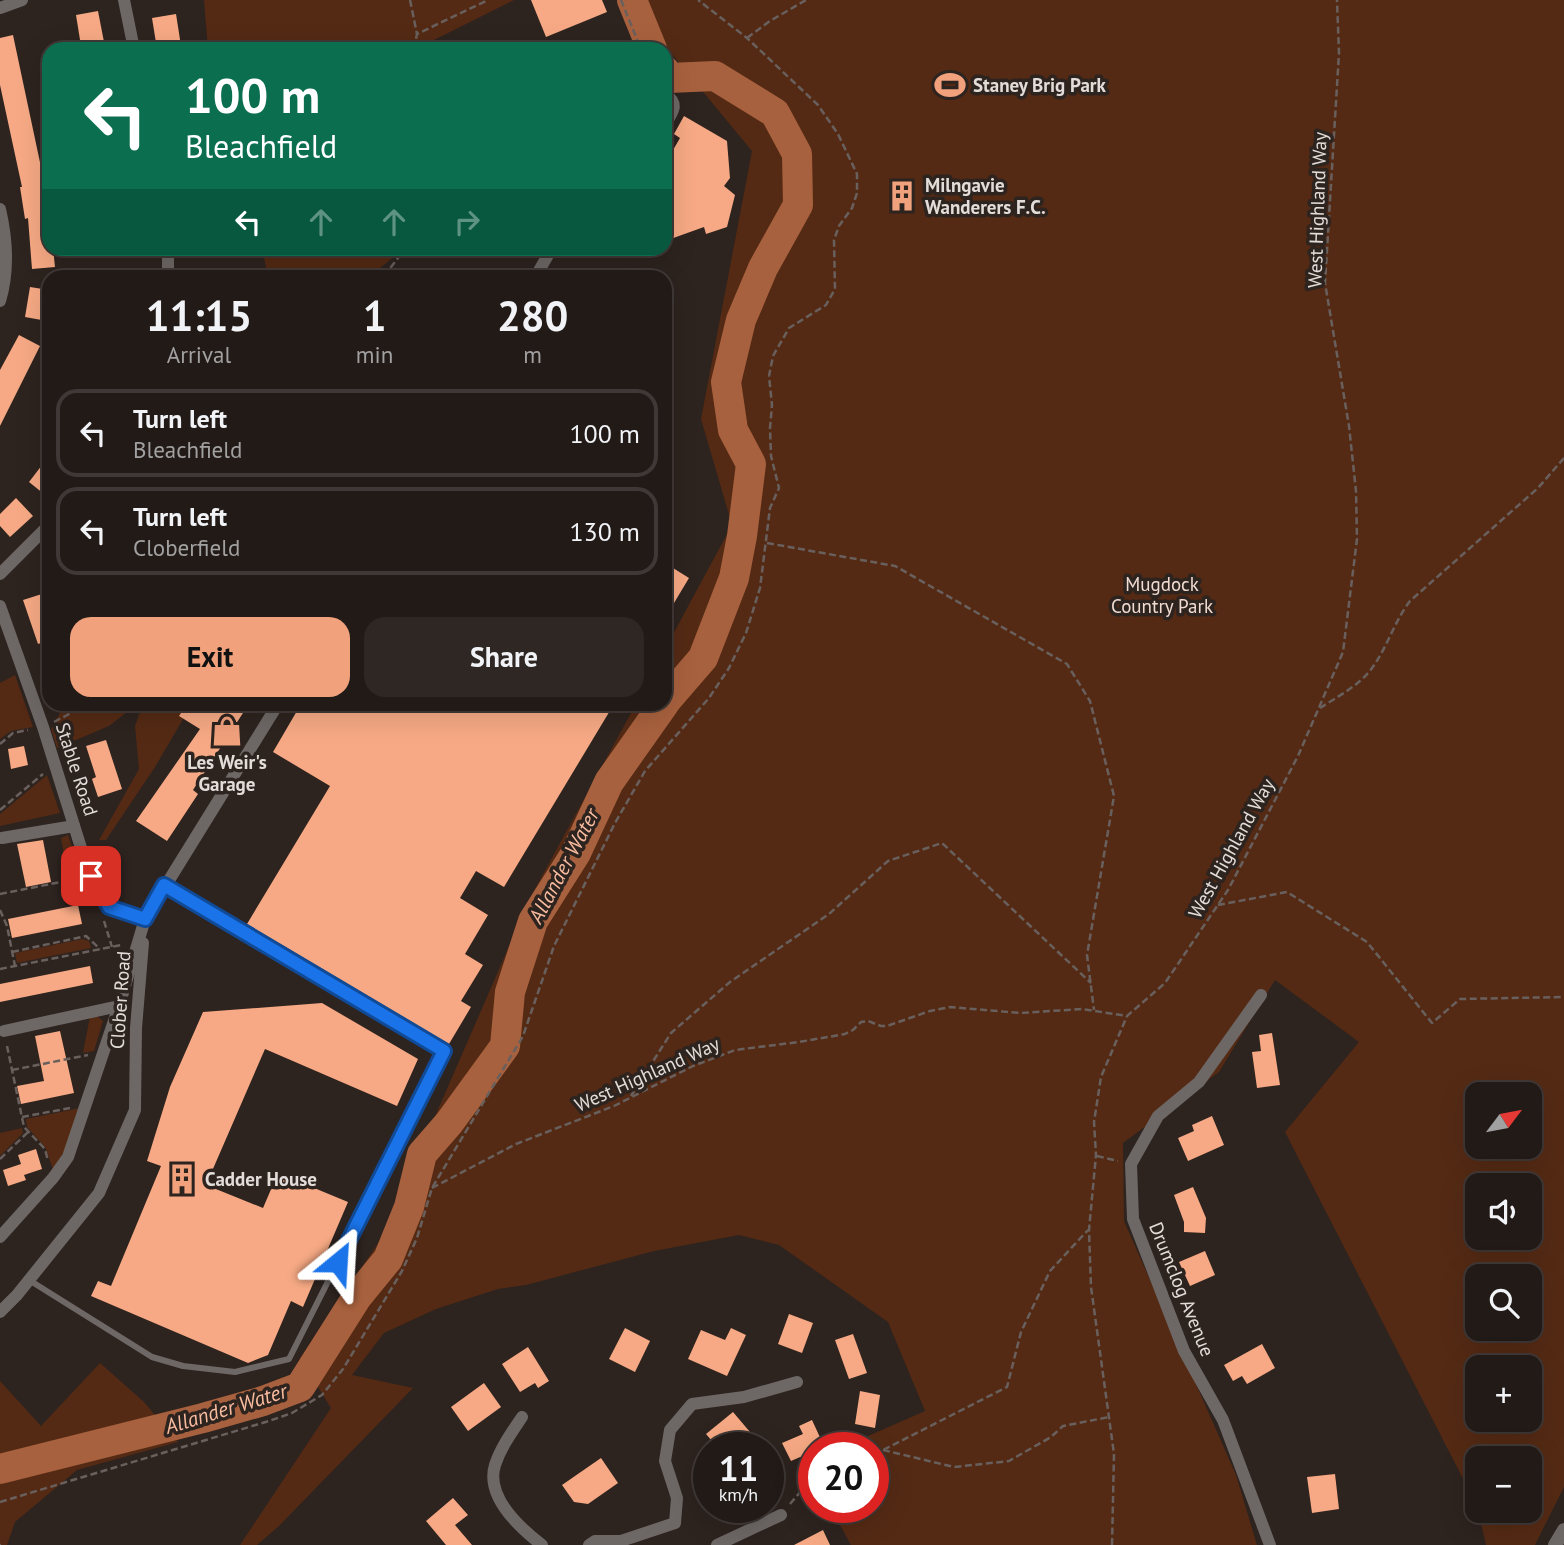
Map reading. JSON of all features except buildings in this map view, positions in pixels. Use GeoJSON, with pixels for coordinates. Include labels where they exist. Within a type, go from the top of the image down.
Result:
{"type":"FeatureCollection","features":[{"type":"Feature","properties":{"kind":"street"},"geometry":{"type":"LineString","coordinates":[[0,8],[23,0]]}},
{"type":"Feature","properties":{"kind":"street"},"geometry":{"type":"LineString","coordinates":[[124,0],[133,42]]}},
{"type":"Feature","properties":{"kind":"street"},"geometry":{"type":"LineString","coordinates":[[0,209],[5,231],[6,282],[0,301]]}},
{"type":"Feature","properties":{"kind":"street"},"geometry":{"type":"LineString","coordinates":[[0,574],[42,532]]}},
{"type":"Feature","properties":{"kind":"street","name":"Stable Road"},"geometry":{"type":"LineString","coordinates":[[0,606],[43,727],[91,876],[109,907],[145,919]]}},
{"type":"Feature","properties":{"kind":"street"},"geometry":{"type":"LineString","coordinates":[[145,919],[274,711]]}},
{"type":"Feature","properties":{"kind":"street"},"geometry":{"type":"LineString","coordinates":[[2,838],[74,826]]}},
{"type":"Feature","properties":{"kind":"street"},"geometry":{"type":"LineString","coordinates":[[164,885],[444,1051]]}},
{"type":"Feature","properties":{"kind":"street","name":"Clober Road"},"geometry":{"type":"LineString","coordinates":[[0,1237],[53,1178],[68,1157],[145,919]]}},
{"type":"Feature","properties":{"kind":"street","name":"Clober Road"},"geometry":{"type":"LineString","coordinates":[[0,1311],[29,1280],[99,1193],[135,1110],[138,1010],[145,919]]}},
{"type":"Feature","properties":{"kind":"street"},"geometry":{"type":"LineString","coordinates":[[1131,1164],[1158,1116],[1199,1082],[1261,995]]}},
{"type":"Feature","properties":{"kind":"street"},"geometry":{"type":"LineString","coordinates":[[4,1031],[119,1006],[138,1010]]}},
{"type":"Feature","properties":{"kind":"street","name":"Drumclog Avenue"},"geometry":{"type":"LineString","coordinates":[[1131,1164],[1133,1219],[1184,1351],[1223,1420],[1270,1545]]}},
{"type":"Feature","properties":{"kind":"street"},"geometry":{"type":"LineString","coordinates":[[589,1545],[595,1541],[621,1541],[675,1523],[677,1498],[665,1461],[668,1440],[670,1430],[692,1404],[744,1397],[797,1382]]}},
{"type":"Feature","properties":{"kind":"street"},"geometry":{"type":"LineString","coordinates":[[522,1417],[506,1441],[494,1468],[496,1492],[507,1511],[542,1545]]}},
{"type":"Feature","properties":{"kind":"street"},"geometry":{"type":"LineString","coordinates":[[717,1545],[764,1523]]}},
{"type":"Feature","properties":{"kind":"street"},"geometry":{"type":"LineString","coordinates":[[1555,1545],[1564,1531]]}},
{"type":"Feature","properties":{"kind":"lane"},"geometry":{"type":"LineString","coordinates":[[672,94],[677,103],[672,120]]}},
{"type":"Feature","properties":{"kind":"lane"},"geometry":{"type":"LineString","coordinates":[[29,1280],[152,1357],[183,1366],[235,1372],[289,1359],[444,1051]]}},
{"type":"Feature","properties":{"kind":"path"},"geometry":{"type":"LineString","coordinates":[[411,0],[417,34],[415,42]]}},
{"type":"Feature","properties":{"kind":"path"},"geometry":{"type":"LineString","coordinates":[[417,34],[488,0]]}},
{"type":"Feature","properties":{"kind":"path"},"geometry":{"type":"LineString","coordinates":[[621,0],[638,42]]}},
{"type":"Feature","properties":{"kind":"path"},"geometry":{"type":"LineString","coordinates":[[0,1502],[269,1421],[292,1413],[322,1395],[343,1369],[402,1270],[417,1238],[432,1188],[523,1036],[554,946],[621,813],[645,771],[709,698],[729,668],[746,633],[760,588],[770,508],[779,488],[771,456],[772,405],[769,376],[773,356],[789,328],[826,305],[835,289],[834,240],[839,226],[852,208],[857,193],[857,174],[838,134],[818,105],[747,38],[698,0]]}},
{"type":"Feature","properties":{"kind":"path"},"geometry":{"type":"LineString","coordinates":[[747,38],[806,0]]}},
{"type":"Feature","properties":{"kind":"path","name":"West Highland Way"},"geometry":{"type":"LineString","coordinates":[[432,1188],[516,1144],[629,1098],[693,1066],[735,1050],[845,1034],[861,1022],[887,1026],[950,1007],[1020,1013],[1053,1009],[1094,1010],[1127,1016],[1165,983],[1218,905],[1298,756],[1343,652],[1357,539],[1356,491],[1349,426],[1325,283],[1339,52],[1337,0]]}},
{"type":"Feature","properties":{"kind":"path"},"geometry":{"type":"LineString","coordinates":[[1318,709],[1342,694],[1372,669],[1397,618],[1410,601],[1538,488],[1564,458]]}},
{"type":"Feature","properties":{"kind":"path"},"geometry":{"type":"LineString","coordinates":[[767,543],[895,566],[1067,664],[1090,701],[1114,796],[1087,955],[1094,1010]]}},
{"type":"Feature","properties":{"kind":"path"},"geometry":{"type":"LineString","coordinates":[[0,744],[13,733],[43,727],[74,711]]}},
{"type":"Feature","properties":{"kind":"path"},"geometry":{"type":"LineString","coordinates":[[0,810],[55,764]]}},
{"type":"Feature","properties":{"kind":"path"},"geometry":{"type":"LineString","coordinates":[[629,1098],[671,1033],[730,982],[829,914],[888,861],[942,843],[1091,983]]}},
{"type":"Feature","properties":{"kind":"path"},"geometry":{"type":"LineString","coordinates":[[0,894],[91,876]]}},
{"type":"Feature","properties":{"kind":"path"},"geometry":{"type":"LineString","coordinates":[[1218,905],[1287,892],[1367,942],[1432,1023],[1461,999],[1564,997]]}},
{"type":"Feature","properties":{"kind":"path"},"geometry":{"type":"LineString","coordinates":[[0,910],[7,926],[15,966]]}},
{"type":"Feature","properties":{"kind":"path"},"geometry":{"type":"LineString","coordinates":[[12,951],[86,936],[100,949]]}},
{"type":"Feature","properties":{"kind":"path"},"geometry":{"type":"LineString","coordinates":[[0,969],[138,941]]}},
{"type":"Feature","properties":{"kind":"path"},"geometry":{"type":"LineString","coordinates":[[1112,1545],[1114,1454],[1091,1287],[1089,1230],[1096,1155],[1094,1122],[1101,1077],[1127,1016]]}},
{"type":"Feature","properties":{"kind":"path"},"geometry":{"type":"LineString","coordinates":[[4,1031],[24,1127],[45,1149],[53,1178]]}},
{"type":"Feature","properties":{"kind":"path"},"geometry":{"type":"LineString","coordinates":[[12,1070],[104,1051]]}},
{"type":"Feature","properties":{"kind":"path"},"geometry":{"type":"LineString","coordinates":[[22,1117],[85,1105]]}},
{"type":"Feature","properties":{"kind":"path"},"geometry":{"type":"LineString","coordinates":[[0,1159],[28,1132]]}},
{"type":"Feature","properties":{"kind":"path"},"geometry":{"type":"LineString","coordinates":[[1096,1155],[1131,1164]]}},
{"type":"Feature","properties":{"kind":"path"},"geometry":{"type":"LineString","coordinates":[[889,1447],[1007,1387],[1021,1332],[1050,1271],[1089,1230]]}},
{"type":"Feature","properties":{"kind":"path"},"geometry":{"type":"LineString","coordinates":[[889,1451],[954,1467],[1009,1461],[1051,1437],[1063,1426],[1109,1417]]}},
{"type":"Feature","properties":{"kind":"path"},"geometry":{"type":"LineString","coordinates":[[784,1511],[798,1495]]}},
{"type":"Feature","properties":{"kind":"green space"},"geometry":{"type":"Polygon","coordinates":[[[204,0],[514,0],[430,42],[207,42],[204,0]]]}},
{"type":"Feature","properties":{"kind":"green space","name":"Mugdock Country Park"},"geometry":{"type":"Polygon","coordinates":[[[627,0],[1564,0],[1564,1487],[1535,1545],[1486,1545],[1481,1523],[1542,1523],[1542,1446],[1465,1446],[1465,1483],[1285,1132],[1359,1042],[1275,980],[1219,1072],[1123,1143],[1124,1221],[1236,1475],[1257,1545],[851,1545],[839,1523],[889,1523],[889,1432],[877,1432],[925,1411],[888,1322],[779,1245],[739,1235],[654,1251],[526,1285],[498,1289],[436,1309],[384,1333],[352,1375],[413,1388],[279,1526],[257,1545],[240,1545],[331,1408],[300,1358],[383,1236],[530,898],[632,711],[672,711],[672,636],[732,525],[701,419],[752,151],[672,54],[672,42],[662,42],[627,0]]]}},
{"type":"Feature","properties":{"kind":"green space"},"geometry":{"type":"Polygon","coordinates":[[[264,256],[395,256],[378,270],[267,270],[264,256]]]}},
{"type":"Feature","properties":{"kind":"green space"},"geometry":{"type":"Polygon","coordinates":[[[15,675],[33,727],[11,731],[0,739],[0,683],[15,675]]]}},
{"type":"Feature","properties":{"kind":"green space"},"geometry":{"type":"Polygon","coordinates":[[[61,711],[188,711],[155,767],[106,840],[99,840],[139,769],[135,726],[140,712],[127,712],[109,726],[57,748],[51,729],[61,711]]]}},
{"type":"Feature","properties":{"kind":"green space"},"geometry":{"type":"Polygon","coordinates":[[[47,775],[60,813],[0,826],[0,814],[47,775]]]}},
{"type":"Feature","properties":{"kind":"green space"},"geometry":{"type":"Polygon","coordinates":[[[68,835],[81,873],[68,877],[61,838],[68,835]]]}},
{"type":"Feature","properties":{"kind":"green space"},"geometry":{"type":"Polygon","coordinates":[[[82,939],[89,941],[91,948],[17,963],[15,953],[82,939]]]}},
{"type":"Feature","properties":{"kind":"green space"},"geometry":{"type":"Polygon","coordinates":[[[90,1016],[97,1016],[103,1021],[94,1051],[83,1053],[90,1016]]]}},
{"type":"Feature","properties":{"kind":"green space"},"geometry":{"type":"Polygon","coordinates":[[[80,1108],[75,1116],[67,1146],[53,1169],[45,1147],[27,1127],[26,1119],[80,1108]]]}},
{"type":"Feature","properties":{"kind":"green space"},"geometry":{"type":"Polygon","coordinates":[[[22,1128],[23,1133],[0,1156],[0,1133],[22,1128]]]}},
{"type":"Feature","properties":{"kind":"green space"},"geometry":{"type":"Polygon","coordinates":[[[100,1363],[144,1402],[178,1442],[77,1470],[15,1522],[7,1545],[0,1545],[0,1381],[41,1426],[100,1363]]]}},
{"type":"Feature","properties":{"kind":"waterway","name":"Allander Water"},"geometry":{"type":"LineString","coordinates":[[632,0],[649,42]]}},
{"type":"Feature","properties":{"kind":"waterway","name":"Allander Water"},"geometry":{"type":"LineString","coordinates":[[672,78],[715,76],[775,113],[797,154],[798,205],[763,268],[741,320],[726,382],[733,430],[751,464],[734,578],[703,658],[672,694]]}},
{"type":"Feature","properties":{"kind":"waterway","name":"Allander Water"},"geometry":{"type":"LineString","coordinates":[[0,1469],[203,1418],[300,1387],[357,1297],[388,1259],[409,1207],[422,1154],[449,1123],[505,1046],[510,992],[533,921],[576,853],[609,782],[659,711]]}},
{"type":"Feature","properties":{"kind":"place","name":"Staney Brig Park"},"geometry":{"type":"Point","coordinates":[950,85]}},
{"type":"Feature","properties":{"kind":"place","name":"Milngavie Wanderers F.C."},"geometry":{"type":"Point","coordinates":[902,196]}},
{"type":"Feature","properties":{"kind":"place","name":"Les Weir's Garage"},"geometry":{"type":"Point","coordinates":[227,731]}},
{"type":"Feature","properties":{"kind":"place","name":"Cadder House"},"geometry":{"type":"Point","coordinates":[182,1179]}},
{"type":"Feature","properties":{"kind":"route"},"geometry":{"type":"LineString","coordinates":[[91,876],[109,907],[145,919],[164,885],[444,1051],[338,1262]]}}]}
